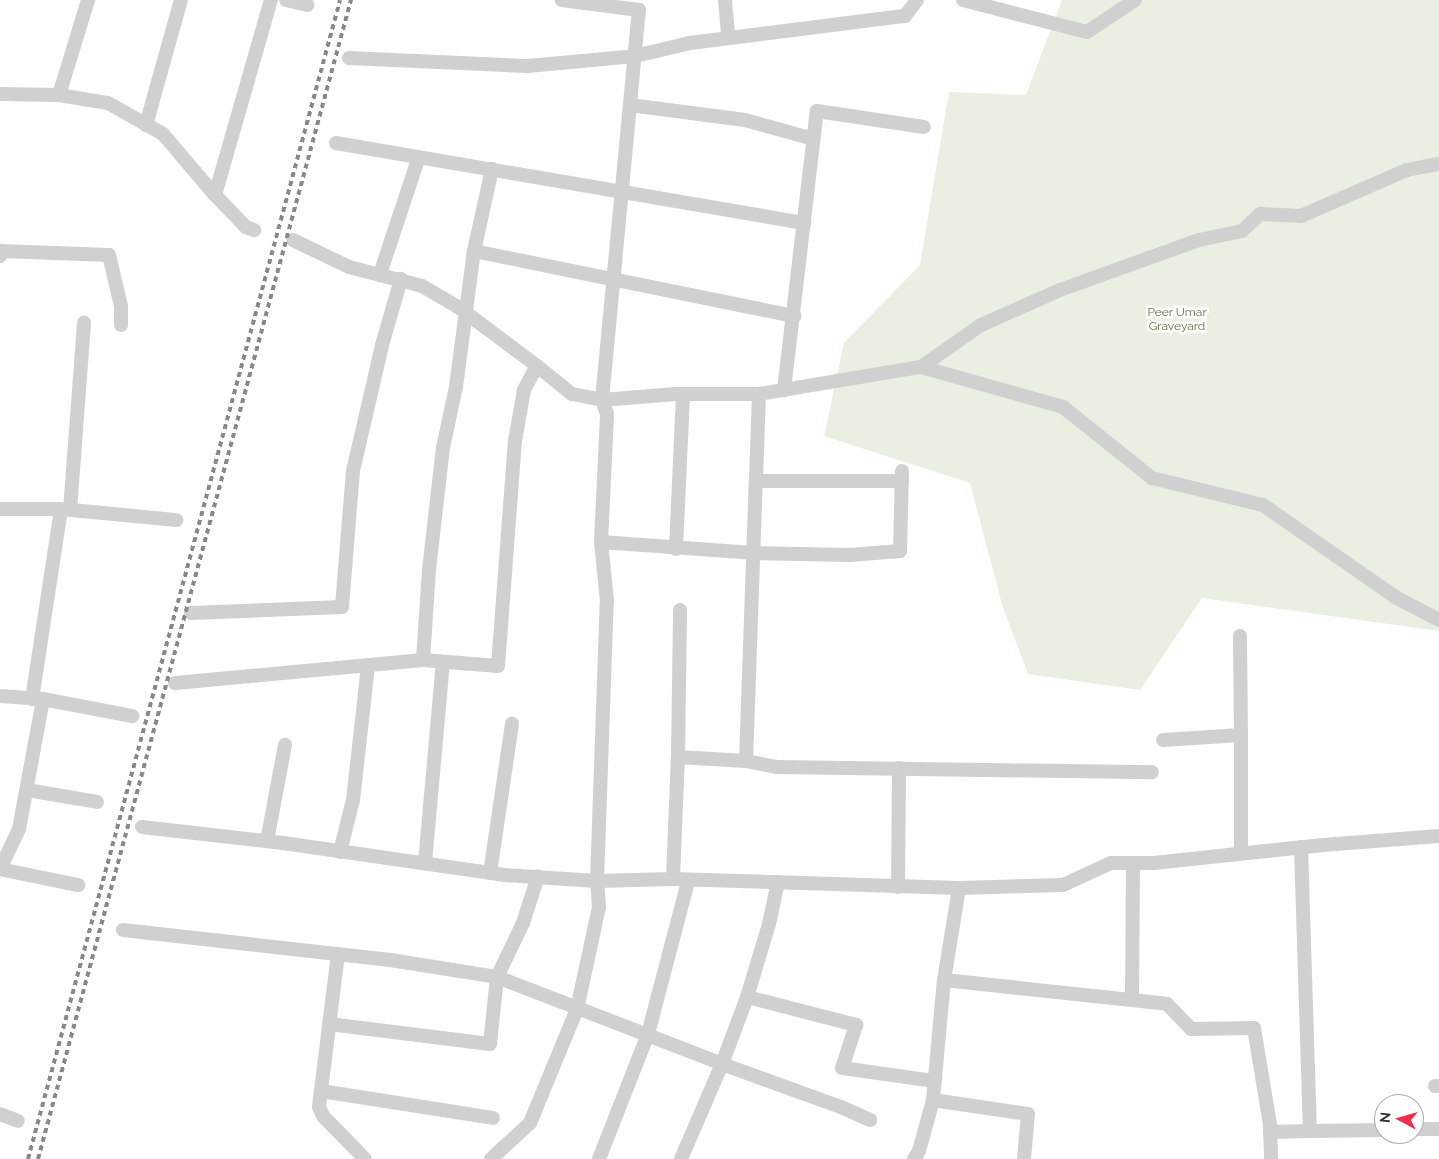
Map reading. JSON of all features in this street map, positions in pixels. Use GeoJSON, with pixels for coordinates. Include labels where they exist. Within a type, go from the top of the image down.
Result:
{"type":"FeatureCollection","features":[{"type":"Feature","properties":{"kind":"street"},"geometry":{"type":"LineString","coordinates":[[60,95],[88,0]]}},
{"type":"Feature","properties":{"kind":"street"},"geometry":{"type":"LineString","coordinates":[[146,125],[181,0]]}},
{"type":"Feature","properties":{"kind":"street"},"geometry":{"type":"LineString","coordinates":[[215,195],[271,0]]}},
{"type":"Feature","properties":{"kind":"street"},"geometry":{"type":"LineString","coordinates":[[286,0],[306,5]]}},
{"type":"Feature","properties":{"kind":"street"},"geometry":{"type":"LineString","coordinates":[[491,1159],[530,1123],[577,1008],[599,907],[597,881],[607,601],[601,542],[607,414],[602,400],[640,5],[562,0]]}},
{"type":"Feature","properties":{"kind":"street"},"geometry":{"type":"LineString","coordinates":[[725,0],[728,38]]}},
{"type":"Feature","properties":{"kind":"street"},"geometry":{"type":"LineString","coordinates":[[349,58],[528,66],[635,56],[690,43],[905,16],[917,0]]}},
{"type":"Feature","properties":{"kind":"street"},"geometry":{"type":"LineString","coordinates":[[963,0],[1087,32],[1135,0]]}},
{"type":"Feature","properties":{"kind":"street"},"geometry":{"type":"LineString","coordinates":[[0,94],[60,95],[108,103],[164,134],[215,195],[246,227],[254,230]]}},
{"type":"Feature","properties":{"kind":"street"},"geometry":{"type":"LineString","coordinates":[[630,105],[745,120],[813,139]]}},
{"type":"Feature","properties":{"kind":"street"},"geometry":{"type":"LineString","coordinates":[[784,390],[817,111],[924,127]]}},
{"type":"Feature","properties":{"kind":"street"},"geometry":{"type":"LineString","coordinates":[[336,143],[804,222]]}},
{"type":"Feature","properties":{"kind":"street"},"geometry":{"type":"LineString","coordinates":[[380,274],[418,157]]}},
{"type":"Feature","properties":{"kind":"street"},"geometry":{"type":"LineString","coordinates":[[921,367],[980,325],[1060,290],[1199,240],[1242,231],[1260,214],[1301,216],[1407,170],[1439,164]]}},
{"type":"Feature","properties":{"kind":"street"},"geometry":{"type":"LineString","coordinates":[[423,660],[429,570],[443,448],[456,388],[474,251],[492,169]]}},
{"type":"Feature","properties":{"kind":"street"},"geometry":{"type":"LineString","coordinates":[[292,240],[349,267],[422,286],[467,314],[538,366],[572,394],[602,400],[683,394],[759,394],[921,367],[1063,407],[1152,478],[1263,504],[1397,598],[1439,620]]}},
{"type":"Feature","properties":{"kind":"street"},"geometry":{"type":"LineString","coordinates":[[0,256],[0,250],[109,255],[121,306],[121,325]]}},
{"type":"Feature","properties":{"kind":"street"},"geometry":{"type":"LineString","coordinates":[[474,251],[794,316]]}},
{"type":"Feature","properties":{"kind":"street"},"geometry":{"type":"LineString","coordinates":[[191,613],[342,606],[353,471],[382,345],[401,279]]}},
{"type":"Feature","properties":{"kind":"street"},"geometry":{"type":"LineString","coordinates":[[78,885],[0,869],[19,828],[27,790],[38,699],[66,510],[84,323]]}},
{"type":"Feature","properties":{"kind":"street"},"geometry":{"type":"LineString","coordinates":[[175,683],[423,660],[498,666],[515,441],[524,390],[538,366]]}},
{"type":"Feature","properties":{"kind":"street"},"geometry":{"type":"LineString","coordinates":[[676,549],[683,394]]}},
{"type":"Feature","properties":{"kind":"street"},"geometry":{"type":"LineString","coordinates":[[746,761],[759,394]]}},
{"type":"Feature","properties":{"kind":"street"},"geometry":{"type":"LineString","coordinates":[[601,542],[676,549],[753,553],[850,555],[900,551],[902,476],[756,481]]}},
{"type":"Feature","properties":{"kind":"street"},"geometry":{"type":"LineString","coordinates":[[0,509],[66,510],[176,520]]}},
{"type":"Feature","properties":{"kind":"street"},"geometry":{"type":"LineString","coordinates":[[672,879],[678,757],[680,610]]}},
{"type":"Feature","properties":{"kind":"street"},"geometry":{"type":"LineString","coordinates":[[1240,636],[1241,853]]}},
{"type":"Feature","properties":{"kind":"street"},"geometry":{"type":"LineString","coordinates":[[425,863],[443,662]]}},
{"type":"Feature","properties":{"kind":"street"},"geometry":{"type":"LineString","coordinates":[[340,852],[353,800],[368,666]]}},
{"type":"Feature","properties":{"kind":"street"},"geometry":{"type":"LineString","coordinates":[[0,696],[38,699],[132,716]]}},
{"type":"Feature","properties":{"kind":"street"},"geometry":{"type":"LineString","coordinates":[[490,873],[512,724]]}},
{"type":"Feature","properties":{"kind":"street"},"geometry":{"type":"LineString","coordinates":[[1163,740],[1241,735]]}},
{"type":"Feature","properties":{"kind":"street"},"geometry":{"type":"LineString","coordinates":[[267,841],[285,745]]}},
{"type":"Feature","properties":{"kind":"street"},"geometry":{"type":"LineString","coordinates":[[678,757],[746,761],[776,767],[1152,772]]}},
{"type":"Feature","properties":{"kind":"street"},"geometry":{"type":"LineString","coordinates":[[898,886],[899,768]]}},
{"type":"Feature","properties":{"kind":"street"},"geometry":{"type":"LineString","coordinates":[[27,790],[97,802]]}},
{"type":"Feature","properties":{"kind":"street"},"geometry":{"type":"LineString","coordinates":[[142,827],[267,841],[490,873],[597,881],[672,879],[959,888],[1064,886],[1111,863],[1133,863],[1439,836]]}},
{"type":"Feature","properties":{"kind":"street"},"geometry":{"type":"LineString","coordinates":[[1301,847],[1310,1131]]}},
{"type":"Feature","properties":{"kind":"street"},"geometry":{"type":"LineString","coordinates":[[1132,1000],[1133,863]]}},
{"type":"Feature","properties":{"kind":"street"},"geometry":{"type":"LineString","coordinates":[[329,1024],[490,1044],[497,977],[523,923],[538,876]]}},
{"type":"Feature","properties":{"kind":"street"},"geometry":{"type":"LineString","coordinates":[[599,1159],[648,1034],[688,880]]}},
{"type":"Feature","properties":{"kind":"street"},"geometry":{"type":"LineString","coordinates":[[681,1159],[722,1064],[747,997],[769,924],[778,882]]}},
{"type":"Feature","properties":{"kind":"street"},"geometry":{"type":"LineString","coordinates":[[914,1159],[919,1151],[933,1100],[944,980],[959,888]]}},
{"type":"Feature","properties":{"kind":"street"},"geometry":{"type":"LineString","coordinates":[[123,930],[338,954],[497,977],[722,1064],[841,1107],[870,1120]]}},
{"type":"Feature","properties":{"kind":"street"},"geometry":{"type":"LineString","coordinates":[[338,954],[319,1107],[323,1116],[365,1159]]}},
{"type":"Feature","properties":{"kind":"street"},"geometry":{"type":"LineString","coordinates":[[944,980],[1167,1004],[1191,1029],[1254,1028],[1270,1132],[1271,1159]]}},
{"type":"Feature","properties":{"kind":"street"},"geometry":{"type":"LineString","coordinates":[[747,997],[856,1025],[842,1068],[935,1081]]}},
{"type":"Feature","properties":{"kind":"street"},"geometry":{"type":"LineString","coordinates":[[321,1091],[493,1118]]}},
{"type":"Feature","properties":{"kind":"street"},"geometry":{"type":"LineString","coordinates":[[933,1100],[1028,1114],[1024,1159]]}},
{"type":"Feature","properties":{"kind":"street"},"geometry":{"type":"LineString","coordinates":[[0,1114],[18,1121]]}},
{"type":"Feature","properties":{"kind":"street"},"geometry":{"type":"LineString","coordinates":[[1424,1129],[1439,1129]]}},
{"type":"Feature","properties":{"kind":"street"},"geometry":{"type":"LineString","coordinates":[[1270,1132],[1374,1130]]}},
{"type":"Feature","properties":{"kind":"green space","name":"Peer Umar Graveyard"},"geometry":{"type":"Polygon","coordinates":[[[1062,0],[1439,0],[1439,631],[1202,598],[1140,690],[1028,674],[1003,608],[970,483],[824,436],[844,343],[920,265],[949,92],[1026,95],[1062,0]]]}},
{"type":"Feature","properties":{"kind":"railway"},"geometry":{"type":"LineString","coordinates":[[28,1159],[340,0]]}},
{"type":"Feature","properties":{"kind":"railway"},"geometry":{"type":"LineString","coordinates":[[38,1159],[351,0]]}}]}
